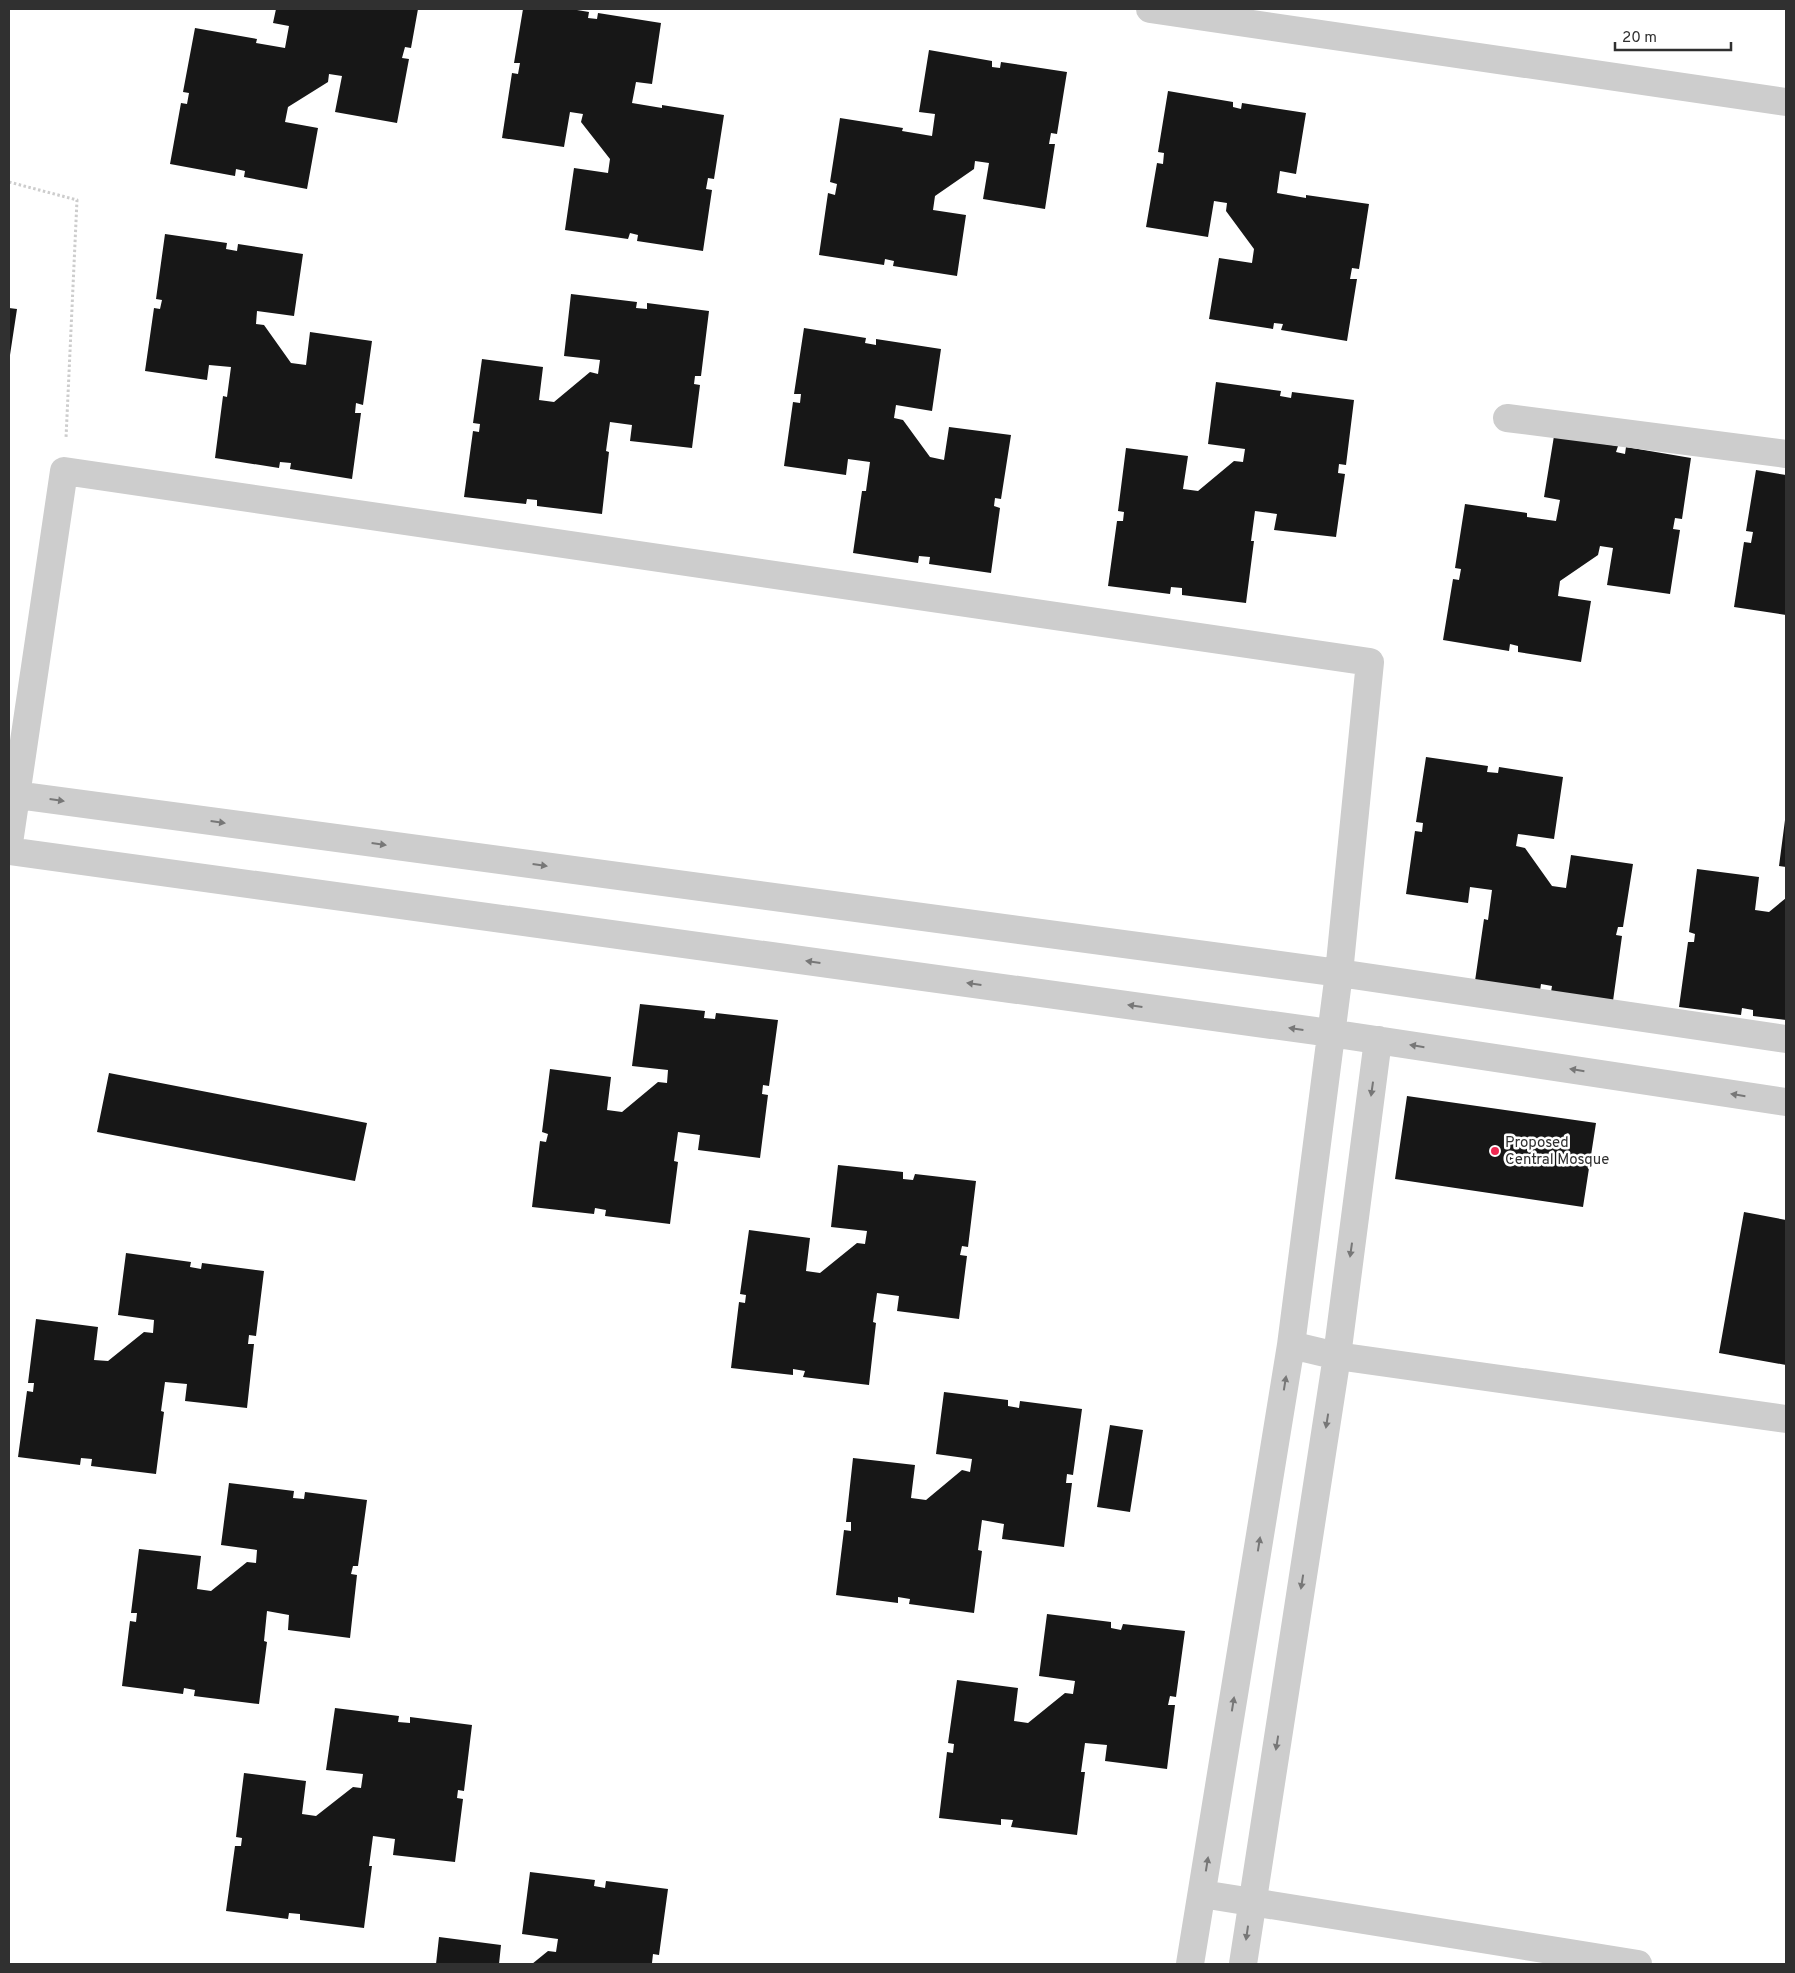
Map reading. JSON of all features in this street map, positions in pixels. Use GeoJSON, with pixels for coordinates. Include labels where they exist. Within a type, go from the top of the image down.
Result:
{"type":"FeatureCollection","features":[{"type":"Feature","properties":{"kind":"street"},"geometry":{"type":"LineString","coordinates":[[1150,9],[1786,102]]}},
{"type":"Feature","properties":{"kind":"street"},"geometry":{"type":"LineString","coordinates":[[1507,418],[1786,454]]}},
{"type":"Feature","properties":{"kind":"street"},"geometry":{"type":"LineString","coordinates":[[9,843],[12,794],[64,471],[1370,662],[1339,972],[1291,1345],[1190,1964]]}},
{"type":"Feature","properties":{"kind":"street"},"geometry":{"type":"LineString","coordinates":[[12,794],[1339,972],[1786,1038]]}},
{"type":"Feature","properties":{"kind":"street"},"geometry":{"type":"LineString","coordinates":[[9,851],[1330,1033],[1786,1102]]}},
{"type":"Feature","properties":{"kind":"street"},"geometry":{"type":"LineString","coordinates":[[1243,1964],[1337,1356],[1378,1040]]}},
{"type":"Feature","properties":{"kind":"street"},"geometry":{"type":"LineString","coordinates":[[1291,1345],[1337,1356],[1786,1419]]}},
{"type":"Feature","properties":{"kind":"street"},"geometry":{"type":"LineString","coordinates":[[1202,1894],[1638,1964]]}},
{"type":"Feature","properties":{"kind":"path"},"geometry":{"type":"LineString","coordinates":[[9,182],[77,200],[64,471]]}},
{"type":"Feature","properties":{"kind":"building"},"geometry":{"type":"Polygon","coordinates":[[[276,9],[418,9],[411,48],[405,47],[402,58],[409,59],[397,123],[335,112],[342,76],[329,74],[328,82],[288,107],[285,122],[318,128],[307,189],[244,177],[245,171],[236,169],[235,176],[170,164],[181,103],[187,104],[189,93],[183,92],[195,28],[257,39],[256,43],[285,48],[289,26],[273,23],[276,9]]]}},
{"type":"Feature","properties":{"kind":"building"},"geometry":{"type":"Polygon","coordinates":[[[523,9],[571,9],[589,12],[588,18],[597,19],[598,13],[661,23],[652,84],[636,82],[632,103],[662,108],[662,105],[724,115],[714,179],[708,178],[706,189],[712,190],[703,251],[637,241],[638,235],[630,233],[628,239],[565,230],[574,168],[608,173],[610,159],[581,122],[583,114],[570,112],[564,147],[502,138],[512,73],[518,74],[520,63],[514,63],[523,9]]]}},
{"type":"Feature","properties":{"kind":"building"},"geometry":{"type":"Polygon","coordinates":[[[929,50],[992,61],[992,67],[1000,68],[1001,62],[1067,72],[1057,134],[1051,133],[1049,144],[1055,144],[1045,209],[983,199],[989,163],[975,161],[974,169],[935,196],[933,210],[966,215],[957,276],[893,266],[894,261],[885,259],[884,265],[819,255],[828,193],[835,195],[837,184],[830,182],[840,118],[903,128],[902,131],[932,136],[935,114],[919,112],[929,50]]]}},
{"type":"Feature","properties":{"kind":"building"},"geometry":{"type":"Polygon","coordinates":[[[1168,91],[1233,102],[1233,107],[1241,109],[1242,103],[1306,113],[1296,174],[1280,171],[1277,193],[1306,198],[1306,195],[1369,204],[1359,269],[1352,268],[1350,279],[1357,279],[1347,341],[1281,330],[1283,324],[1274,323],[1273,329],[1209,319],[1219,258],[1252,263],[1254,249],[1226,211],[1227,203],[1214,201],[1208,237],[1146,227],[1157,163],[1163,164],[1164,153],[1158,152],[1168,91]]]}},
{"type":"Feature","properties":{"kind":"building"},"geometry":{"type":"Polygon","coordinates":[[[165,234],[227,243],[226,249],[237,251],[238,244],[303,254],[294,316],[257,311],[256,324],[264,325],[291,363],[306,365],[310,332],[372,341],[363,405],[356,403],[355,413],[361,413],[352,479],[290,469],[291,463],[280,462],[279,468],[215,458],[223,396],[227,397],[231,367],[209,365],[207,380],[145,371],[154,308],[160,309],[162,300],[156,299],[165,234]]]}},
{"type":"Feature","properties":{"kind":"building"},"geometry":{"type":"Polygon","coordinates":[[[571,294],[637,302],[636,308],[647,309],[647,303],[709,311],[701,376],[695,376],[694,384],[700,385],[692,448],[630,441],[632,425],[610,422],[606,451],[609,452],[602,514],[537,506],[537,500],[527,499],[526,504],[464,497],[473,431],[479,432],[480,424],[473,423],[482,359],[543,367],[539,400],[554,402],[590,372],[598,374],[600,360],[564,356],[571,294]]]}},
{"type":"Feature","properties":{"kind":"building"},"geometry":{"type":"Polygon","coordinates":[[[9,308],[17,309],[10,355],[9,355],[9,308]]]}},
{"type":"Feature","properties":{"kind":"building"},"geometry":{"type":"Polygon","coordinates":[[[804,328],[866,338],[865,343],[876,345],[876,339],[941,349],[932,411],[896,405],[894,418],[903,420],[930,457],[944,460],[949,427],[1011,435],[1001,499],[995,498],[994,506],[1000,508],[991,573],[929,564],[930,557],[919,556],[918,563],[853,553],[862,491],[866,491],[870,462],[848,459],[846,475],[784,466],[793,402],[800,403],[801,394],[794,394],[804,328]]]}},
{"type":"Feature","properties":{"kind":"building"},"geometry":{"type":"Polygon","coordinates":[[[1216,382],[1281,391],[1280,396],[1291,398],[1292,392],[1354,400],[1346,465],[1339,464],[1338,473],[1345,474],[1336,537],[1274,530],[1277,514],[1255,511],[1251,541],[1254,541],[1246,603],[1182,595],[1182,588],[1171,587],[1170,594],[1108,586],[1117,521],[1123,521],[1124,512],[1118,511],[1126,448],[1188,456],[1183,489],[1198,491],[1234,461],[1243,462],[1245,449],[1208,444],[1216,382]]]}},
{"type":"Feature","properties":{"kind":"building"},"geometry":{"type":"Polygon","coordinates":[[[1554,436],[1618,446],[1616,452],[1625,454],[1626,447],[1691,458],[1682,519],[1675,518],[1673,529],[1680,530],[1670,594],[1607,585],[1613,548],[1600,546],[1598,555],[1560,581],[1558,596],[1591,601],[1581,662],[1518,652],[1518,646],[1510,644],[1509,651],[1443,640],[1453,579],[1459,580],[1461,569],[1455,568],[1465,504],[1527,513],[1527,517],[1556,521],[1560,500],[1544,497],[1554,436]]]}},
{"type":"Feature","properties":{"kind":"building"},"geometry":{"type":"Polygon","coordinates":[[[1756,470],[1786,475],[1786,615],[1734,607],[1744,542],[1751,543],[1753,532],[1746,531],[1756,470]]]}},
{"type":"Feature","properties":{"kind":"building"},"geometry":{"type":"Polygon","coordinates":[[[1426,757],[1488,766],[1487,772],[1498,773],[1499,767],[1563,777],[1554,839],[1518,834],[1516,846],[1525,848],[1552,886],[1566,888],[1571,855],[1633,864],[1623,927],[1618,927],[1616,935],[1622,936],[1613,1001],[1551,992],[1552,986],[1541,984],[1540,991],[1475,981],[1484,919],[1488,920],[1492,890],[1470,887],[1468,903],[1406,894],[1415,831],[1422,832],[1423,823],[1416,822],[1426,757]]]}},
{"type":"Feature","properties":{"kind":"building"},"geometry":{"type":"Polygon","coordinates":[[[1786,820],[1786,867],[1779,866],[1786,820]]]}},
{"type":"Feature","properties":{"kind":"building"},"geometry":{"type":"Polygon","coordinates":[[[1697,869],[1759,877],[1755,910],[1769,912],[1786,898],[1786,1020],[1753,1016],[1753,1010],[1742,1008],[1741,1015],[1679,1007],[1688,942],[1694,942],[1695,934],[1689,932],[1697,869]]]}},
{"type":"Feature","properties":{"kind":"building"},"geometry":{"type":"Polygon","coordinates":[[[640,1004],[705,1011],[704,1018],[715,1019],[716,1013],[778,1020],[769,1086],[763,1085],[762,1094],[768,1095],[760,1158],[698,1150],[700,1135],[678,1132],[674,1161],[678,1162],[670,1224],[605,1216],[606,1210],[595,1208],[594,1214],[532,1207],[540,1141],[546,1142],[548,1134],[542,1132],[550,1069],[611,1077],[607,1110],[622,1112],[658,1082],[667,1083],[668,1070],[632,1066],[640,1004]]]}},
{"type":"Feature","properties":{"kind":"building"},"geometry":{"type":"Polygon","coordinates":[[[109,1073],[367,1123],[355,1181],[97,1132],[109,1073]]]}},
{"type":"Feature","properties":{"kind":"building","name":"Proposed Central Mosque"},"geometry":{"type":"Polygon","coordinates":[[[1407,1096],[1596,1123],[1583,1207],[1395,1179],[1407,1096]]]}},
{"type":"Feature","properties":{"kind":"building"},"geometry":{"type":"Polygon","coordinates":[[[838,1165],[903,1172],[903,1179],[913,1180],[915,1174],[976,1181],[968,1247],[962,1246],[960,1255],[967,1256],[959,1319],[897,1311],[899,1296],[877,1293],[873,1322],[876,1323],[869,1385],[803,1377],[805,1371],[793,1369],[793,1375],[731,1368],[739,1302],[745,1303],[746,1295],[740,1294],[749,1230],[810,1238],[806,1271],[820,1273],[857,1243],[865,1244],[867,1231],[831,1227],[838,1165]]]}},
{"type":"Feature","properties":{"kind":"building"},"geometry":{"type":"Polygon","coordinates":[[[1744,1212],[1786,1220],[1786,1365],[1719,1353],[1744,1212]]]}},
{"type":"Feature","properties":{"kind":"building"},"geometry":{"type":"Polygon","coordinates":[[[126,1253],[191,1262],[190,1267],[201,1269],[202,1263],[264,1271],[256,1336],[249,1335],[248,1344],[254,1344],[247,1408],[185,1401],[187,1384],[165,1382],[161,1411],[164,1412],[156,1474],[91,1466],[92,1459],[81,1458],[80,1465],[18,1457],[27,1391],[33,1392],[34,1383],[28,1383],[36,1319],[98,1327],[94,1360],[108,1361],[144,1332],[153,1333],[154,1320],[118,1315],[126,1253]]]}},
{"type":"Feature","properties":{"kind":"building"},"geometry":{"type":"Polygon","coordinates":[[[944,1392],[1008,1400],[1008,1406],[1019,1408],[1020,1401],[1082,1409],[1073,1475],[1067,1474],[1066,1483],[1072,1483],[1064,1547],[1002,1539],[1004,1524],[982,1520],[978,1550],[982,1551],[974,1613],[909,1604],[910,1599],[898,1597],[898,1603],[836,1595],[844,1530],[851,1531],[851,1522],[846,1522],[853,1458],[915,1465],[911,1498],[926,1500],[962,1470],[970,1472],[972,1459],[936,1454],[944,1392]]]}},
{"type":"Feature","properties":{"kind":"building"},"geometry":{"type":"Polygon","coordinates":[[[1110,1425],[1143,1430],[1130,1512],[1097,1507],[1110,1425]]]}},
{"type":"Feature","properties":{"kind":"building"},"geometry":{"type":"Polygon","coordinates":[[[229,1483],[294,1491],[293,1498],[304,1499],[305,1492],[367,1500],[358,1566],[353,1566],[351,1574],[357,1575],[350,1638],[288,1630],[289,1615],[267,1611],[264,1641],[267,1642],[259,1704],[194,1696],[195,1690],[184,1688],[183,1694],[122,1686],[130,1621],[136,1622],[137,1613],[131,1613],[139,1549],[201,1556],[197,1589],[211,1591],[247,1562],[256,1563],[257,1550],[221,1545],[229,1483]]]}},
{"type":"Feature","properties":{"kind":"building"},"geometry":{"type":"Polygon","coordinates":[[[1047,1614],[1111,1622],[1111,1628],[1121,1630],[1123,1624],[1185,1631],[1176,1697],[1170,1696],[1168,1705],[1175,1705],[1167,1769],[1105,1761],[1107,1745],[1085,1743],[1081,1772],[1085,1772],[1077,1835],[1011,1827],[1013,1820],[1001,1819],[1001,1825],[939,1818],[947,1752],[953,1753],[954,1744],[948,1743],[957,1680],[1018,1688],[1014,1721],[1028,1723],[1065,1693],[1073,1694],[1075,1681],[1039,1676],[1047,1614]]]}},
{"type":"Feature","properties":{"kind":"building"},"geometry":{"type":"Polygon","coordinates":[[[335,1708],[399,1716],[398,1722],[410,1723],[410,1717],[472,1725],[464,1791],[458,1790],[457,1798],[463,1799],[455,1862],[393,1855],[395,1839],[373,1836],[369,1866],[372,1866],[364,1928],[300,1920],[300,1914],[289,1913],[288,1919],[226,1911],[235,1846],[241,1846],[242,1838],[236,1837],[244,1773],[306,1781],[302,1814],[316,1816],[353,1787],[361,1788],[363,1774],[326,1770],[335,1708]]]}},
{"type":"Feature","properties":{"kind":"building"},"geometry":{"type":"Polygon","coordinates":[[[530,1872],[595,1880],[594,1886],[605,1888],[606,1881],[668,1889],[659,1955],[653,1954],[652,1963],[655,1964],[532,1964],[548,1951],[556,1952],[558,1939],[522,1934],[530,1872]]]}},
{"type":"Feature","properties":{"kind":"building"},"geometry":{"type":"Polygon","coordinates":[[[439,1937],[501,1945],[499,1964],[436,1964],[439,1937]]]}},
{"type":"Feature","properties":{"kind":"place","name":"Proposed Central Mosque"},"geometry":{"type":"Point","coordinates":[1495,1151]}}]}
